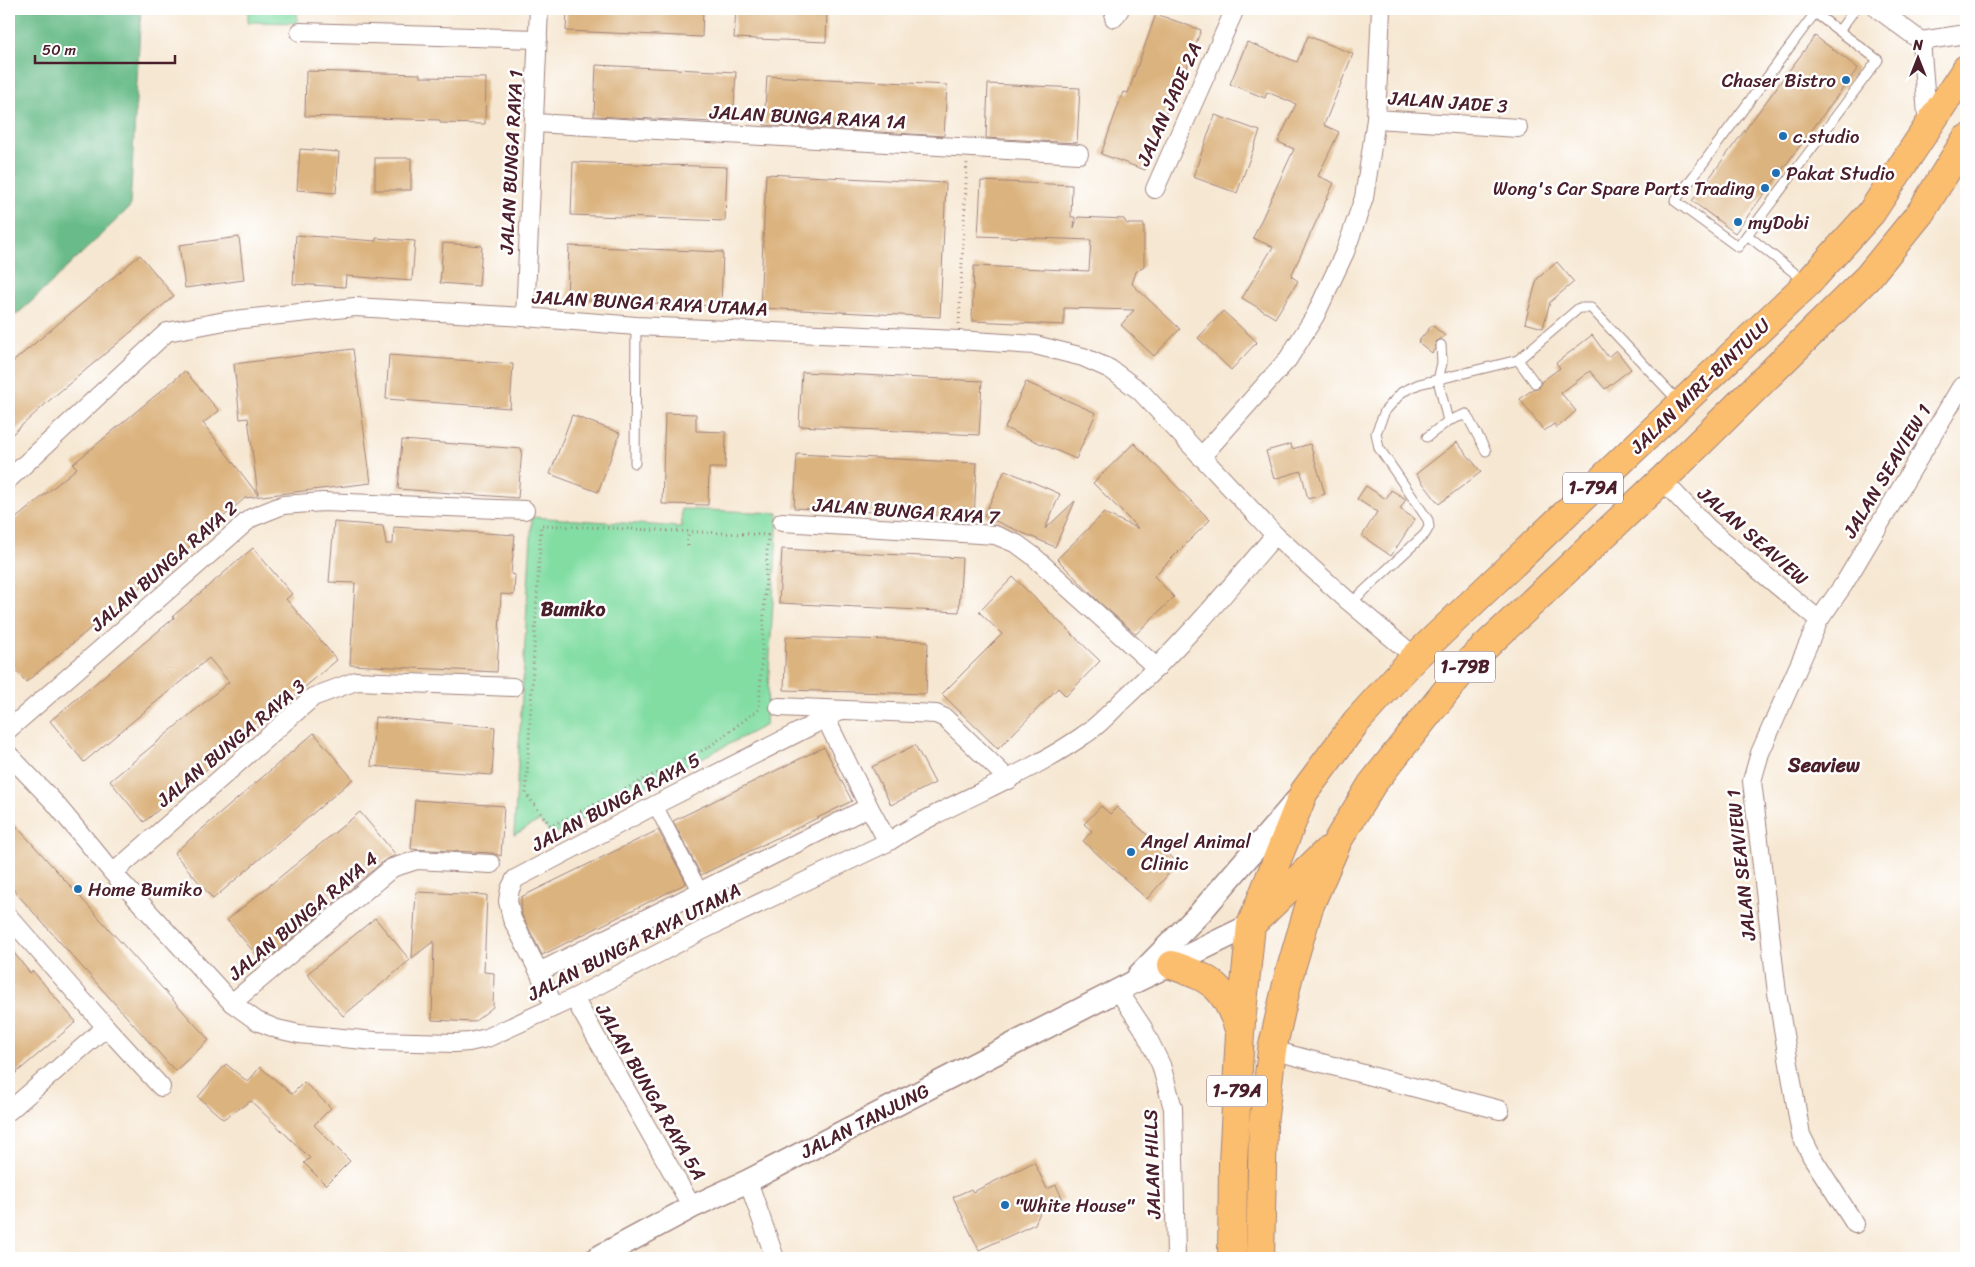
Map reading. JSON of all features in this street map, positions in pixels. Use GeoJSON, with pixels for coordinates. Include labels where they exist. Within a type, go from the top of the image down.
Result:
{"type":"FeatureCollection","features":[{"type":"Feature","properties":{"kind":"highway","name":"JALAN MIRI-BINTULU"},"geometry":{"type":"LineString","coordinates":[[1232,1258],[1233,1162],[1240,1033],[1251,925],[1304,792],[1356,722],[1415,657],[1808,283],[1871,213],[1966,69]]}},
{"type":"Feature","properties":{"kind":"highway","name":"JALAN MIRI-BINTULU"},"geometry":{"type":"LineString","coordinates":[[1260,1258],[1263,1124],[1272,1050],[1289,975],[1309,907],[1338,840],[1372,784],[1471,660],[1662,480],[1868,277],[1921,212],[1966,139]]}},
{"type":"Feature","properties":{"kind":"highway"},"geometry":{"type":"LineString","coordinates":[[1921,212],[1966,170]]}},
{"type":"Feature","properties":{"kind":"highway"},"geometry":{"type":"LineString","coordinates":[[1251,925],[1338,840]]}},
{"type":"Feature","properties":{"kind":"highway"},"geometry":{"type":"LineString","coordinates":[[1172,965],[1199,975],[1218,988],[1230,1005],[1240,1033]]}},
{"type":"Feature","properties":{"kind":"street","name":"JALAN BUNGA RAYA 1"},"geometry":{"type":"LineString","coordinates":[[525,317],[539,9]]}},
{"type":"Feature","properties":{"kind":"street","name":"JALAN JADE 2A"},"geometry":{"type":"LineString","coordinates":[[1155,189],[1235,9]]}},
{"type":"Feature","properties":{"kind":"street"},"geometry":{"type":"LineString","coordinates":[[1201,457],[1288,359],[1315,316],[1345,252],[1364,198],[1376,119],[1379,9]]}},
{"type":"Feature","properties":{"kind":"street"},"geometry":{"type":"LineString","coordinates":[[1878,9],[1921,41],[1966,34]]}},
{"type":"Feature","properties":{"kind":"street"},"geometry":{"type":"LineString","coordinates":[[300,32],[538,39]]}},
{"type":"Feature","properties":{"kind":"street"},"geometry":{"type":"LineString","coordinates":[[1921,41],[1928,127]]}},
{"type":"Feature","properties":{"kind":"street","name":"JALAN JADE 3"},"geometry":{"type":"LineString","coordinates":[[1376,119],[1518,128]]}},
{"type":"Feature","properties":{"kind":"street","name":"JALAN BUNGA RAYA 1A"},"geometry":{"type":"LineString","coordinates":[[535,123],[1079,154]]}},
{"type":"Feature","properties":{"kind":"street","name":"JALAN BUNGA RAYA UTAMA"},"geometry":{"type":"LineString","coordinates":[[9,479],[168,332],[225,321],[355,307],[636,326],[1035,345],[1083,357],[1110,369],[1140,391],[1275,536],[1415,657]]}},
{"type":"Feature","properties":{"kind":"street","name":"JALAN SEAVIEW 1"},"geometry":{"type":"LineString","coordinates":[[1855,1224],[1812,1158],[1800,1135],[1777,993],[1752,781],[1760,753],[1819,620],[1844,584],[1961,387]]}},
{"type":"Feature","properties":{"kind":"street","name":"JALAN SEAVIEW"},"geometry":{"type":"LineString","coordinates":[[1662,480],[1708,528],[1819,620]]}},
{"type":"Feature","properties":{"kind":"street","name":"JALAN BUNGA RAYA 2"},"geometry":{"type":"LineString","coordinates":[[9,729],[251,518],[283,505],[323,502],[525,510]]}},
{"type":"Feature","properties":{"kind":"street","name":"JALAN BUNGA RAYA 7"},"geometry":{"type":"LineString","coordinates":[[782,522],[995,536],[1010,541],[1032,555],[1157,668]]}},
{"type":"Feature","properties":{"kind":"street","name":"JALAN BUNGA RAYA UTAMA"},"geometry":{"type":"LineString","coordinates":[[9,755],[54,802],[113,873],[232,1002],[257,1021],[277,1029],[299,1034],[375,1041],[469,1042],[487,1038],[574,998],[703,930],[888,842],[910,828],[1008,780],[1050,757],[1086,734],[1157,668],[1212,609],[1275,536]]}},
{"type":"Feature","properties":{"kind":"street","name":"JALAN BUNGA RAYA 3"},"geometry":{"type":"LineString","coordinates":[[113,873],[313,697],[356,680],[513,687]]}},
{"type":"Feature","properties":{"kind":"street"},"geometry":{"type":"LineString","coordinates":[[779,707],[936,714],[945,718],[1008,780]]}},
{"type":"Feature","properties":{"kind":"street","name":"JALAN BUNGA RAYA 5"},"geometry":{"type":"LineString","coordinates":[[554,1007],[539,972],[512,919],[508,901],[510,889],[515,879],[825,717],[842,710]]}},
{"type":"Feature","properties":{"kind":"street"},"geometry":{"type":"LineString","coordinates":[[825,717],[888,842]]}},
{"type":"Feature","properties":{"kind":"street","name":"JALAN TANJUNG"},"geometry":{"type":"LineString","coordinates":[[1125,987],[1200,913],[1304,792]]}},
{"type":"Feature","properties":{"kind":"street"},"geometry":{"type":"LineString","coordinates":[[655,805],[700,891]]}},
{"type":"Feature","properties":{"kind":"street"},"geometry":{"type":"LineString","coordinates":[[539,972],[869,807]]}},
{"type":"Feature","properties":{"kind":"street","name":"JALAN BUNGA RAYA 4"},"geometry":{"type":"LineString","coordinates":[[232,1002],[392,868],[417,860],[491,864]]}},
{"type":"Feature","properties":{"kind":"street"},"geometry":{"type":"LineString","coordinates":[[9,917],[161,1087]]}},
{"type":"Feature","properties":{"kind":"street","name":"JALAN TANJUNG"},"geometry":{"type":"LineString","coordinates":[[598,1258],[692,1207],[748,1181],[1125,987],[1251,925]]}},
{"type":"Feature","properties":{"kind":"street","name":"JALAN HILLS"},"geometry":{"type":"LineString","coordinates":[[1125,987],[1158,1058],[1173,1108],[1176,1258]]}},
{"type":"Feature","properties":{"kind":"street","name":"JALAN BUNGA RAYA 5A"},"geometry":{"type":"LineString","coordinates":[[574,998],[692,1207]]}},
{"type":"Feature","properties":{"kind":"street"},"geometry":{"type":"LineString","coordinates":[[9,1112],[106,1027]]}},
{"type":"Feature","properties":{"kind":"street"},"geometry":{"type":"LineString","coordinates":[[1272,1050],[1500,1110]]}},
{"type":"Feature","properties":{"kind":"street"},"geometry":{"type":"LineString","coordinates":[[748,1181],[775,1258]]}},
{"type":"Feature","properties":{"kind":"lane"},"geometry":{"type":"LineString","coordinates":[[1839,31],[1855,9]]}},
{"type":"Feature","properties":{"kind":"lane"},"geometry":{"type":"LineString","coordinates":[[1816,11],[1878,60],[1738,247],[1675,201],[1816,11]]}},
{"type":"Feature","properties":{"kind":"lane"},"geometry":{"type":"LineString","coordinates":[[1747,236],[1808,283]]}},
{"type":"Feature","properties":{"kind":"lane"},"geometry":{"type":"LineString","coordinates":[[1351,603],[1425,534],[1429,527],[1428,520],[1379,448],[1376,433],[1385,411],[1402,392],[1419,384],[1518,360],[1579,308],[1591,308],[1681,404]]}},
{"type":"Feature","properties":{"kind":"lane"},"geometry":{"type":"LineString","coordinates":[[635,463],[636,326]]}},
{"type":"Feature","properties":{"kind":"lane"},"geometry":{"type":"LineString","coordinates":[[1441,345],[1442,363],[1438,380],[1448,421]]}},
{"type":"Feature","properties":{"kind":"lane"},"geometry":{"type":"LineString","coordinates":[[1518,360],[1535,383]]}},
{"type":"Feature","properties":{"kind":"lane"},"geometry":{"type":"LineString","coordinates":[[1427,437],[1448,421],[1466,414],[1486,451]]}},
{"type":"Feature","properties":{"kind":"path"},"geometry":{"type":"LineString","coordinates":[[958,340],[968,148]]}},
{"type":"Feature","properties":{"kind":"path"},"geometry":{"type":"LineString","coordinates":[[768,534],[541,525],[526,794],[551,826],[709,747],[759,709],[769,523],[782,522]]}},
{"type":"Feature","properties":{"kind":"path"},"geometry":{"type":"LineString","coordinates":[[688,532],[688,546]]}},
{"type":"Feature","properties":{"kind":"green space"},"geometry":{"type":"Polygon","coordinates":[[[9,9],[141,9],[130,207],[9,321],[9,9]]]}},
{"type":"Feature","properties":{"kind":"green space"},"geometry":{"type":"Polygon","coordinates":[[[248,9],[297,9],[297,23],[248,22],[248,9]]]}},
{"type":"Feature","properties":{"kind":"green space"},"geometry":{"type":"Polygon","coordinates":[[[681,509],[778,513],[766,725],[552,835],[539,821],[514,835],[532,517],[682,527],[681,509]]]}},
{"type":"Feature","properties":{"kind":"building"},"geometry":{"type":"Polygon","coordinates":[[[567,9],[703,9],[702,37],[566,31],[567,9]]]}},
{"type":"Feature","properties":{"kind":"building"},"geometry":{"type":"Polygon","coordinates":[[[736,9],[827,9],[826,42],[734,38],[736,9]]]}},
{"type":"Feature","properties":{"kind":"building"},"geometry":{"type":"Polygon","coordinates":[[[1156,14],[1201,30],[1178,92],[1174,90],[1145,170],[1101,154],[1123,92],[1128,93],[1156,14]]]}},
{"type":"Feature","properties":{"kind":"building"},"geometry":{"type":"Polygon","coordinates":[[[1308,36],[1353,54],[1324,125],[1339,132],[1318,176],[1334,183],[1291,276],[1298,281],[1275,318],[1242,298],[1273,247],[1253,238],[1294,149],[1278,142],[1296,104],[1267,92],[1265,98],[1230,84],[1247,42],[1297,62],[1308,36]]]}},
{"type":"Feature","properties":{"kind":"building"},"geometry":{"type":"Polygon","coordinates":[[[1815,36],[1858,68],[1735,233],[1692,201],[1815,36]]]}},
{"type":"Feature","properties":{"kind":"building"},"geometry":{"type":"Polygon","coordinates":[[[596,65],[736,72],[733,123],[594,116],[596,65]]]}},
{"type":"Feature","properties":{"kind":"building"},"geometry":{"type":"Polygon","coordinates":[[[306,71],[420,74],[420,77],[486,78],[485,124],[440,123],[440,120],[305,116],[306,71]]]}},
{"type":"Feature","properties":{"kind":"building"},"geometry":{"type":"Polygon","coordinates":[[[767,76],[947,85],[944,136],[764,125],[767,76]]]}},
{"type":"Feature","properties":{"kind":"building"},"geometry":{"type":"Polygon","coordinates":[[[988,84],[1080,88],[1077,143],[986,138],[988,84]]]}},
{"type":"Feature","properties":{"kind":"building"},"geometry":{"type":"Polygon","coordinates":[[[1215,115],[1260,131],[1237,193],[1193,177],[1215,115]]]}},
{"type":"Feature","properties":{"kind":"building"},"geometry":{"type":"Polygon","coordinates":[[[300,149],[339,152],[336,193],[297,190],[300,149]]]}},
{"type":"Feature","properties":{"kind":"building"},"geometry":{"type":"Polygon","coordinates":[[[375,158],[411,158],[411,190],[375,190],[375,158]]]}},
{"type":"Feature","properties":{"kind":"building"},"geometry":{"type":"Polygon","coordinates":[[[573,162],[727,167],[725,221],[571,215],[573,162]]]}},
{"type":"Feature","properties":{"kind":"building"},"geometry":{"type":"Polygon","coordinates":[[[766,174],[946,183],[940,317],[760,308],[766,174]]]}},
{"type":"Feature","properties":{"kind":"building"},"geometry":{"type":"Polygon","coordinates":[[[981,181],[1072,185],[1071,217],[1075,217],[1074,228],[1078,217],[1124,219],[1127,224],[1144,224],[1144,266],[1136,272],[1132,284],[1180,329],[1154,356],[1121,325],[1134,310],[1064,308],[1064,325],[972,321],[974,266],[1089,271],[1091,240],[978,236],[981,181]]]}},
{"type":"Feature","properties":{"kind":"building"},"geometry":{"type":"Polygon","coordinates":[[[296,235],[376,241],[376,238],[415,241],[412,281],[346,276],[345,287],[293,284],[296,235]]]}},
{"type":"Feature","properties":{"kind":"building"},"geometry":{"type":"Polygon","coordinates":[[[239,237],[244,280],[185,288],[179,245],[239,237]]]}},
{"type":"Feature","properties":{"kind":"building"},"geometry":{"type":"Polygon","coordinates":[[[443,243],[482,246],[479,286],[440,283],[443,243]]]}},
{"type":"Feature","properties":{"kind":"building"},"geometry":{"type":"Polygon","coordinates":[[[569,246],[723,252],[721,306],[567,300],[569,246]]]}},
{"type":"Feature","properties":{"kind":"building"},"geometry":{"type":"Polygon","coordinates":[[[140,255],[174,296],[51,399],[9,437],[9,365],[140,255]]]}},
{"type":"Feature","properties":{"kind":"building"},"geometry":{"type":"Polygon","coordinates":[[[1557,262],[1574,282],[1550,302],[1543,328],[1525,323],[1537,279],[1557,262]]]}},
{"type":"Feature","properties":{"kind":"building"},"geometry":{"type":"Polygon","coordinates":[[[1223,311],[1257,342],[1231,370],[1198,338],[1223,311]]]}},
{"type":"Feature","properties":{"kind":"building"},"geometry":{"type":"Polygon","coordinates":[[[1432,325],[1445,336],[1436,342],[1432,353],[1418,342],[1432,325]]]}},
{"type":"Feature","properties":{"kind":"building"},"geometry":{"type":"Polygon","coordinates":[[[1592,335],[1608,357],[1616,350],[1631,369],[1605,389],[1590,371],[1561,393],[1576,411],[1557,428],[1554,424],[1544,431],[1520,399],[1533,389],[1539,388],[1541,382],[1560,368],[1556,363],[1592,335]]]}},
{"type":"Feature","properties":{"kind":"building"},"geometry":{"type":"Polygon","coordinates":[[[353,349],[371,483],[245,498],[158,574],[26,682],[9,662],[9,524],[77,468],[73,464],[185,371],[219,411],[203,423],[258,495],[248,418],[240,419],[234,364],[353,349]]]}},
{"type":"Feature","properties":{"kind":"building"},"geometry":{"type":"Polygon","coordinates":[[[389,355],[513,364],[510,408],[386,399],[389,355]]]}},
{"type":"Feature","properties":{"kind":"building"},"geometry":{"type":"Polygon","coordinates":[[[802,372],[982,381],[979,435],[799,426],[802,372]]]}},
{"type":"Feature","properties":{"kind":"building"},"geometry":{"type":"Polygon","coordinates":[[[1026,382],[1096,413],[1076,459],[1005,428],[1026,382]]]}},
{"type":"Feature","properties":{"kind":"building"},"geometry":{"type":"Polygon","coordinates":[[[665,413],[696,414],[696,431],[726,432],[725,468],[709,468],[708,505],[662,504],[665,413]]]}},
{"type":"Feature","properties":{"kind":"building"},"geometry":{"type":"Polygon","coordinates":[[[572,415],[620,433],[598,492],[550,474],[572,415]]]}},
{"type":"Feature","properties":{"kind":"building"},"geometry":{"type":"Polygon","coordinates":[[[402,440],[522,449],[518,498],[398,489],[402,440]]]}},
{"type":"Feature","properties":{"kind":"building"},"geometry":{"type":"Polygon","coordinates":[[[1457,442],[1481,472],[1439,504],[1416,474],[1457,442]]]}},
{"type":"Feature","properties":{"kind":"building"},"geometry":{"type":"Polygon","coordinates":[[[1134,443],[1210,520],[1154,576],[1174,597],[1136,634],[1100,603],[1057,559],[1104,513],[1139,529],[1093,483],[1134,443]]]}},
{"type":"Feature","properties":{"kind":"building"},"geometry":{"type":"Polygon","coordinates":[[[1291,444],[1292,449],[1310,444],[1325,494],[1308,499],[1301,471],[1274,479],[1266,451],[1291,444]]]}},
{"type":"Feature","properties":{"kind":"building"},"geometry":{"type":"Polygon","coordinates":[[[797,454],[977,463],[974,517],[794,508],[797,454]]]}},
{"type":"Feature","properties":{"kind":"building"},"geometry":{"type":"Polygon","coordinates":[[[1005,470],[1060,494],[1045,529],[1075,501],[1055,547],[984,516],[1005,470]]]}},
{"type":"Feature","properties":{"kind":"building"},"geometry":{"type":"Polygon","coordinates":[[[1366,486],[1386,499],[1391,490],[1406,499],[1400,509],[1415,519],[1391,556],[1362,536],[1377,512],[1357,499],[1366,486]]]}},
{"type":"Feature","properties":{"kind":"building"},"geometry":{"type":"Polygon","coordinates":[[[334,522],[383,526],[386,544],[393,544],[394,527],[515,535],[511,574],[515,575],[514,595],[501,594],[497,672],[350,665],[355,583],[329,582],[334,522]]]}},
{"type":"Feature","properties":{"kind":"building"},"geometry":{"type":"Polygon","coordinates":[[[253,548],[292,594],[286,599],[337,660],[144,822],[110,781],[229,682],[209,658],[84,762],[50,721],[174,618],[173,616],[253,548]]]}},
{"type":"Feature","properties":{"kind":"building"},"geometry":{"type":"Polygon","coordinates":[[[782,549],[962,558],[959,612],[779,603],[782,549]]]}},
{"type":"Feature","properties":{"kind":"building"},"geometry":{"type":"Polygon","coordinates":[[[1013,577],[1100,661],[1066,696],[1058,688],[998,749],[942,694],[1002,634],[979,612],[1013,577]]]}},
{"type":"Feature","properties":{"kind":"building"},"geometry":{"type":"Polygon","coordinates":[[[786,637],[928,641],[926,694],[784,690],[786,637]]]}},
{"type":"Feature","properties":{"kind":"building"},"geometry":{"type":"Polygon","coordinates":[[[375,717],[495,727],[492,775],[371,766],[375,717]]]}},
{"type":"Feature","properties":{"kind":"building"},"geometry":{"type":"Polygon","coordinates":[[[314,733],[353,779],[213,899],[174,853],[314,733]]]}},
{"type":"Feature","properties":{"kind":"building"},"geometry":{"type":"Polygon","coordinates":[[[915,745],[935,783],[891,805],[872,767],[915,745]]]}},
{"type":"Feature","properties":{"kind":"building"},"geometry":{"type":"Polygon","coordinates":[[[824,747],[852,801],[701,875],[673,821],[824,747]]]}},
{"type":"Feature","properties":{"kind":"building"},"geometry":{"type":"Polygon","coordinates":[[[415,800],[504,806],[501,856],[492,853],[411,849],[415,800]]]}},
{"type":"Feature","properties":{"kind":"building","name":"Angel Animal Clinic"},"geometry":{"type":"Polygon","coordinates":[[[1101,806],[1110,814],[1117,807],[1178,863],[1147,899],[1083,841],[1092,831],[1084,824],[1101,806]]]}},
{"type":"Feature","properties":{"kind":"building"},"geometry":{"type":"Polygon","coordinates":[[[360,812],[396,855],[385,860],[263,963],[227,920],[360,812]]]}},
{"type":"Feature","properties":{"kind":"building"},"geometry":{"type":"Polygon","coordinates":[[[9,818],[209,1040],[175,1071],[9,885],[9,818]]]}},
{"type":"Feature","properties":{"kind":"building"},"geometry":{"type":"Polygon","coordinates":[[[658,830],[686,882],[542,955],[522,915],[521,897],[658,830]]]}},
{"type":"Feature","properties":{"kind":"building"},"geometry":{"type":"Polygon","coordinates":[[[416,892],[487,895],[484,972],[494,973],[493,1007],[474,1022],[432,1020],[434,941],[412,958],[416,892]]]}},
{"type":"Feature","properties":{"kind":"building"},"geometry":{"type":"Polygon","coordinates":[[[375,918],[410,960],[343,1016],[307,974],[375,918]]]}},
{"type":"Feature","properties":{"kind":"building"},"geometry":{"type":"Polygon","coordinates":[[[9,947],[30,973],[33,971],[76,1022],[9,1079],[9,947]]]}},
{"type":"Feature","properties":{"kind":"building"},"geometry":{"type":"Polygon","coordinates":[[[226,1064],[248,1082],[260,1067],[292,1094],[304,1082],[331,1108],[314,1125],[350,1161],[326,1185],[304,1163],[310,1158],[251,1101],[223,1119],[198,1097],[226,1064]]]}},
{"type":"Feature","properties":{"kind":"building","name":"\"White House\""},"geometry":{"type":"Polygon","coordinates":[[[1034,1162],[1047,1189],[1056,1185],[1063,1200],[1041,1210],[1035,1224],[979,1250],[953,1197],[971,1189],[973,1192],[1034,1162]]]}},
{"type":"Feature","properties":{"kind":"place","name":"Chaser Bistro"},"geometry":{"type":"Point","coordinates":[1846,80]}},
{"type":"Feature","properties":{"kind":"place","name":"c.studio"},"geometry":{"type":"Point","coordinates":[1783,136]}},
{"type":"Feature","properties":{"kind":"place","name":"Pakat Studio"},"geometry":{"type":"Point","coordinates":[1776,173]}},
{"type":"Feature","properties":{"kind":"place","name":"Wong's Car Spare Parts Trading"},"geometry":{"type":"Point","coordinates":[1765,188]}},
{"type":"Feature","properties":{"kind":"place","name":"myDobi"},"geometry":{"type":"Point","coordinates":[1738,222]}},
{"type":"Feature","properties":{"kind":"place","name":"Angel Animal Clinic"},"geometry":{"type":"Point","coordinates":[1131,852]}},
{"type":"Feature","properties":{"kind":"place","name":"Home Bumiko"},"geometry":{"type":"Point","coordinates":[78,889]}},
{"type":"Feature","properties":{"kind":"place","name":"\"White House\""},"geometry":{"type":"Point","coordinates":[1005,1205]}},
{"type":"Feature","properties":{"kind":"district","name":"Bumiko"},"geometry":{"type":"Point","coordinates":[573,609]}},
{"type":"Feature","properties":{"kind":"district","name":"Seaview"},"geometry":{"type":"Point","coordinates":[1824,765]}}]}
